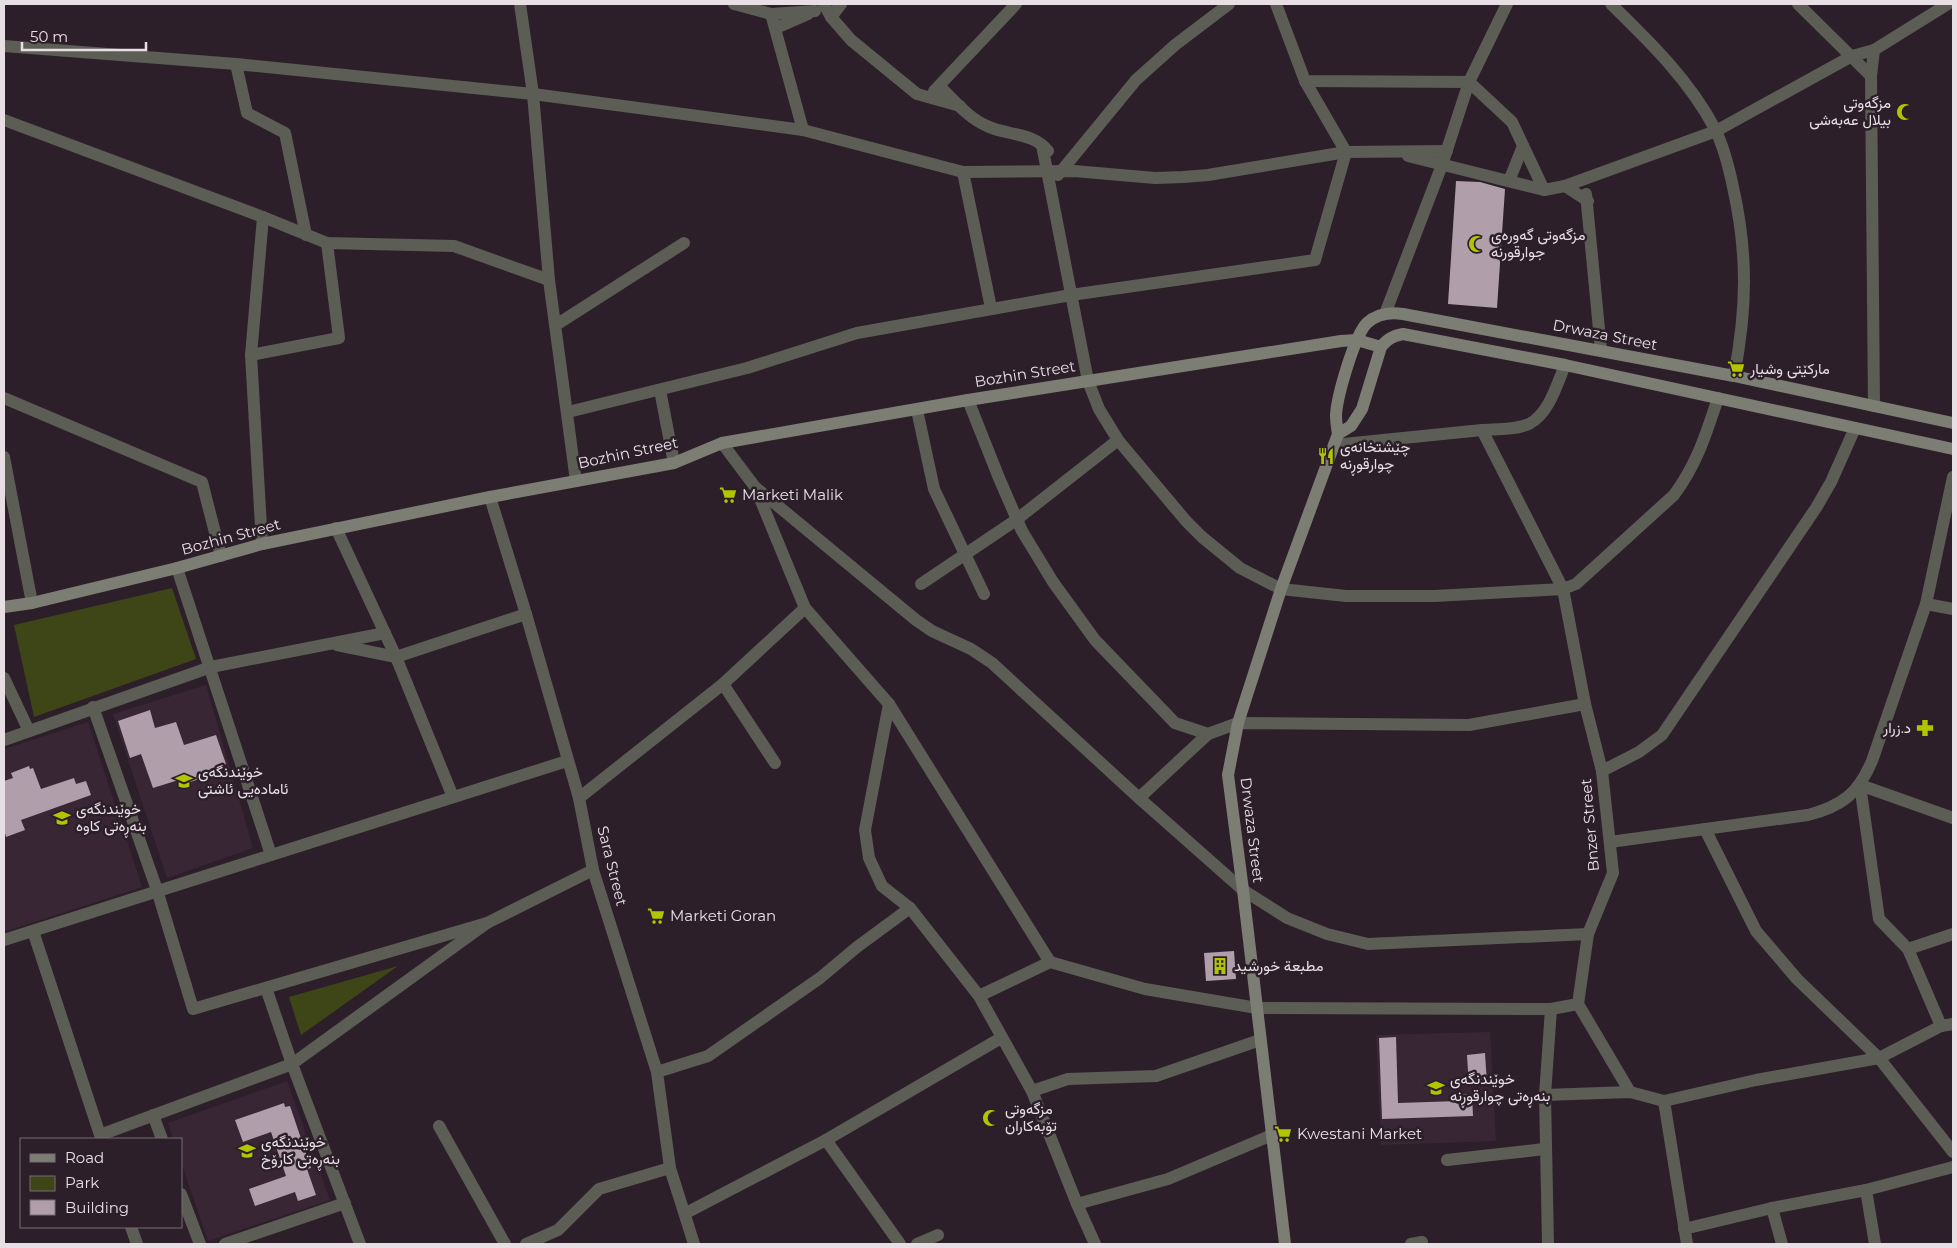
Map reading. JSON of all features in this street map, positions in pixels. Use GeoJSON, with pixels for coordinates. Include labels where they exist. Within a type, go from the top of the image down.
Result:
{"type":"FeatureCollection","features":[{"type":"Feature","properties":{"kind":"street"},"geometry":{"type":"LineString","coordinates":[[520,4],[532,94],[549,280],[576,481]]}},
{"type":"Feature","properties":{"kind":"street"},"geometry":{"type":"LineString","coordinates":[[736,4],[771,14],[825,8],[841,4]]}},
{"type":"Feature","properties":{"kind":"street"},"geometry":{"type":"LineString","coordinates":[[928,97],[1016,4]]}},
{"type":"Feature","properties":{"kind":"street"},"geometry":{"type":"LineString","coordinates":[[4,46],[236,64],[532,94],[803,130],[963,172],[1049,178],[1061,171],[1136,80],[1175,45],[1229,4]]}},
{"type":"Feature","properties":{"kind":"street"},"geometry":{"type":"LineString","coordinates":[[568,412],[747,368],[857,332],[1071,295],[1316,260],[1346,152],[1305,81],[1276,4]]}},
{"type":"Feature","properties":{"kind":"street"},"geometry":{"type":"LineString","coordinates":[[1385,314],[1442,165],[1470,82],[1507,4]]}},
{"type":"Feature","properties":{"kind":"street"},"geometry":{"type":"LineString","coordinates":[[1611,4],[1668,62],[1687,86],[1716,131],[1724,152],[1737,203],[1744,264],[1742,336],[1734,376]]}},
{"type":"Feature","properties":{"kind":"street"},"geometry":{"type":"LineString","coordinates":[[1798,4],[1871,76]]}},
{"type":"Feature","properties":{"kind":"street"},"geometry":{"type":"LineString","coordinates":[[1388,152],[1544,190],[1565,186],[1716,131],[1852,56],[1874,50],[1948,4]]}},
{"type":"Feature","properties":{"kind":"street"},"geometry":{"type":"LineString","coordinates":[[776,28],[825,8]]}},
{"type":"Feature","properties":{"kind":"street"},"geometry":{"type":"LineString","coordinates":[[825,8],[851,40],[917,94],[960,106]]}},
{"type":"Feature","properties":{"kind":"street"},"geometry":{"type":"LineString","coordinates":[[771,14],[803,130]]}},
{"type":"Feature","properties":{"kind":"street"},"geometry":{"type":"LineString","coordinates":[[1874,50],[1871,76],[1874,406]]}},
{"type":"Feature","properties":{"kind":"street"},"geometry":{"type":"LineString","coordinates":[[236,64],[247,113],[285,132],[306,235]]}},
{"type":"Feature","properties":{"kind":"street"},"geometry":{"type":"LineString","coordinates":[[1305,81],[1470,82],[1512,122],[1544,190]]}},
{"type":"Feature","properties":{"kind":"street"},"geometry":{"type":"LineString","coordinates":[[939,86],[973,118],[988,127],[1033,139],[1042,145],[1061,171],[1155,178],[1183,177],[1346,152],[1447,151]]}},
{"type":"Feature","properties":{"kind":"street"},"geometry":{"type":"LineString","coordinates":[[4,120],[263,217],[327,243],[454,246],[549,280]]}},
{"type":"Feature","properties":{"kind":"street"},"geometry":{"type":"LineString","coordinates":[[1042,145],[1088,381],[1099,409],[1118,440],[1186,522],[1240,568],[1281,589],[1346,596],[1381,596],[1480,594],[1563,589],[1576,584],[1674,495],[1684,483],[1700,452],[1718,398]]}},
{"type":"Feature","properties":{"kind":"street"},"geometry":{"type":"LineString","coordinates":[[1508,181],[1524,146]]}},
{"type":"Feature","properties":{"kind":"street"},"geometry":{"type":"LineString","coordinates":[[963,172],[991,308]]}},
{"type":"Feature","properties":{"kind":"street"},"geometry":{"type":"LineString","coordinates":[[1583,180],[1588,200],[1601,350]]}},
{"type":"Feature","properties":{"kind":"street"},"geometry":{"type":"LineString","coordinates":[[1565,186],[1588,200]]}},
{"type":"Feature","properties":{"kind":"street"},"geometry":{"type":"LineString","coordinates":[[262,544],[251,355],[263,217]]}},
{"type":"Feature","properties":{"kind":"street"},"geometry":{"type":"LineString","coordinates":[[556,325],[684,242]]}},
{"type":"Feature","properties":{"kind":"street"},"geometry":{"type":"LineString","coordinates":[[251,355],[339,338],[327,243]]}},
{"type":"Feature","properties":{"kind":"street","name":"Drwaza Street"},"geometry":{"type":"LineString","coordinates":[[1285,1244],[1228,775],[1238,723],[1281,589],[1336,440],[1336,415],[1345,375],[1357,340],[1367,323],[1385,314],[1403,314],[1734,376],[1953,423]]}},
{"type":"Feature","properties":{"kind":"street"},"geometry":{"type":"LineString","coordinates":[[1381,347],[1394,336],[1410,334],[1565,365],[1953,449]]}},
{"type":"Feature","properties":{"kind":"street","name":"Bozhin Street"},"geometry":{"type":"LineString","coordinates":[[4,606],[32,603],[177,568],[262,544],[336,528],[674,463],[722,443],[968,400],[1340,341],[1357,340],[1381,347]]}},
{"type":"Feature","properties":{"kind":"street","name":"Drwaza Street"},"geometry":{"type":"LineString","coordinates":[[1336,440],[1351,426],[1362,409],[1381,347]]}},
{"type":"Feature","properties":{"kind":"street"},"geometry":{"type":"LineString","coordinates":[[1336,440],[1506,429],[1528,424],[1538,417],[1546,406],[1565,365]]}},
{"type":"Feature","properties":{"kind":"street"},"geometry":{"type":"LineString","coordinates":[[660,390],[674,463]]}},
{"type":"Feature","properties":{"kind":"street"},"geometry":{"type":"LineString","coordinates":[[4,398],[202,482],[221,556]]}},
{"type":"Feature","properties":{"kind":"street"},"geometry":{"type":"LineString","coordinates":[[968,400],[1016,520],[1053,582],[1095,640],[1175,724],[1208,734]]}},
{"type":"Feature","properties":{"kind":"street"},"geometry":{"type":"LineString","coordinates":[[917,410],[934,489],[984,594]]}},
{"type":"Feature","properties":{"kind":"street"},"geometry":{"type":"LineString","coordinates":[[1602,771],[1639,752],[1662,735],[1816,508],[1855,428]]}},
{"type":"Feature","properties":{"kind":"street","name":"Bnzer Street"},"geometry":{"type":"LineString","coordinates":[[1482,430],[1563,589],[1585,704],[1602,771],[1613,873],[1588,934],[1578,1004]]}},
{"type":"Feature","properties":{"kind":"street"},"geometry":{"type":"LineString","coordinates":[[921,584],[1016,520],[1118,440]]}},
{"type":"Feature","properties":{"kind":"street"},"geometry":{"type":"LineString","coordinates":[[722,443],[755,488],[805,608],[889,704],[1050,962]]}},
{"type":"Feature","properties":{"kind":"street"},"geometry":{"type":"LineString","coordinates":[[4,457],[32,603]]}},
{"type":"Feature","properties":{"kind":"street"},"geometry":{"type":"LineString","coordinates":[[1610,842],[1817,813],[1842,802],[1860,785],[1872,761],[1926,604],[1953,477]]}},
{"type":"Feature","properties":{"kind":"street"},"geometry":{"type":"LineString","coordinates":[[755,488],[922,625],[971,649],[992,663],[1139,798],[1243,890],[1287,918],[1326,934],[1368,944],[1588,934]]}},
{"type":"Feature","properties":{"kind":"street","name":"Sara Street"},"geometry":{"type":"LineString","coordinates":[[490,497],[579,798],[593,870],[657,1072],[670,1168],[686,1213],[694,1244]]}},
{"type":"Feature","properties":{"kind":"street"},"geometry":{"type":"LineString","coordinates":[[336,528],[396,657],[453,797]]}},
{"type":"Feature","properties":{"kind":"street"},"geometry":{"type":"LineString","coordinates":[[177,568],[271,855]]}},
{"type":"Feature","properties":{"kind":"street"},"geometry":{"type":"LineString","coordinates":[[1926,604],[1953,609]]}},
{"type":"Feature","properties":{"kind":"street"},"geometry":{"type":"LineString","coordinates":[[579,798],[723,684],[805,608]]}},
{"type":"Feature","properties":{"kind":"street"},"geometry":{"type":"LineString","coordinates":[[330,644],[396,657],[526,614]]}},
{"type":"Feature","properties":{"kind":"street"},"geometry":{"type":"LineString","coordinates":[[4,740],[210,667],[385,633]]}},
{"type":"Feature","properties":{"kind":"street"},"geometry":{"type":"LineString","coordinates":[[4,678],[29,731]]}},
{"type":"Feature","properties":{"kind":"street"},"geometry":{"type":"LineString","coordinates":[[723,684],[775,763]]}},
{"type":"Feature","properties":{"kind":"street"},"geometry":{"type":"LineString","coordinates":[[889,704],[866,830],[869,858],[882,886],[910,908],[979,996],[1032,1091],[1095,1244]]}},
{"type":"Feature","properties":{"kind":"street"},"geometry":{"type":"LineString","coordinates":[[1139,798],[1208,734],[1238,723],[1469,726],[1585,704]]}},
{"type":"Feature","properties":{"kind":"street"},"geometry":{"type":"LineString","coordinates":[[93,708],[157,890],[193,1009],[487,923]]}},
{"type":"Feature","properties":{"kind":"street"},"geometry":{"type":"LineString","coordinates":[[4,940],[567,760]]}},
{"type":"Feature","properties":{"kind":"street"},"geometry":{"type":"LineString","coordinates":[[1860,785],[1953,818]]}},
{"type":"Feature","properties":{"kind":"street"},"geometry":{"type":"LineString","coordinates":[[1545,1095],[1630,1092],[1664,1101],[1756,1080],[1878,1058],[1947,1025],[1908,949],[1879,920],[1860,785]]}},
{"type":"Feature","properties":{"kind":"street"},"geometry":{"type":"LineString","coordinates":[[1705,829],[1756,931],[1797,979],[1878,1058],[1952,1149]]}},
{"type":"Feature","properties":{"kind":"street"},"geometry":{"type":"LineString","coordinates":[[33,931],[101,1137],[153,1115],[292,1064],[487,923],[593,870]]}},
{"type":"Feature","properties":{"kind":"street"},"geometry":{"type":"LineString","coordinates":[[657,1072],[708,1056],[820,978],[857,947],[910,908]]}},
{"type":"Feature","properties":{"kind":"street"},"geometry":{"type":"LineString","coordinates":[[1908,949],[1953,934]]}},
{"type":"Feature","properties":{"kind":"street"},"geometry":{"type":"LineString","coordinates":[[979,996],[1050,962],[1145,989],[1257,1008],[1551,1008],[1578,1004],[1630,1092]]}},
{"type":"Feature","properties":{"kind":"street"},"geometry":{"type":"LineString","coordinates":[[266,988],[292,1064],[360,1244]]}},
{"type":"Feature","properties":{"kind":"street"},"geometry":{"type":"LineString","coordinates":[[1548,1244],[1545,1095],[1551,1008]]}},
{"type":"Feature","properties":{"kind":"street"},"geometry":{"type":"LineString","coordinates":[[686,1213],[826,1140],[1001,1038]]}},
{"type":"Feature","properties":{"kind":"street"},"geometry":{"type":"LineString","coordinates":[[1032,1091],[1068,1079],[1156,1076],[1260,1040]]}},
{"type":"Feature","properties":{"kind":"street"},"geometry":{"type":"LineString","coordinates":[[1664,1101],[1687,1244]]}},
{"type":"Feature","properties":{"kind":"street"},"geometry":{"type":"LineString","coordinates":[[153,1115],[162,1138]]}},
{"type":"Feature","properties":{"kind":"street"},"geometry":{"type":"LineString","coordinates":[[439,1126],[505,1244]]}},
{"type":"Feature","properties":{"kind":"street"},"geometry":{"type":"LineString","coordinates":[[1077,1204],[1168,1179],[1272,1135]]}},
{"type":"Feature","properties":{"kind":"street"},"geometry":{"type":"LineString","coordinates":[[826,1140],[900,1244]]}},
{"type":"Feature","properties":{"kind":"street"},"geometry":{"type":"LineString","coordinates":[[1447,1160],[1545,1149]]}},
{"type":"Feature","properties":{"kind":"street"},"geometry":{"type":"LineString","coordinates":[[1684,1229],[1772,1208],[1866,1190],[1953,1167]]}},
{"type":"Feature","properties":{"kind":"street"},"geometry":{"type":"LineString","coordinates":[[526,1244],[558,1230],[598,1189],[670,1168]]}},
{"type":"Feature","properties":{"kind":"street"},"geometry":{"type":"LineString","coordinates":[[1866,1190],[1875,1244]]}},
{"type":"Feature","properties":{"kind":"street"},"geometry":{"type":"LineString","coordinates":[[182,1197],[200,1244]]}},
{"type":"Feature","properties":{"kind":"street"},"geometry":{"type":"LineString","coordinates":[[225,1244],[345,1203]]}},
{"type":"Feature","properties":{"kind":"street"},"geometry":{"type":"LineString","coordinates":[[1772,1208],[1782,1244]]}},
{"type":"Feature","properties":{"kind":"street"},"geometry":{"type":"LineString","coordinates":[[131,1228],[137,1244]]}},
{"type":"Feature","properties":{"kind":"street"},"geometry":{"type":"LineString","coordinates":[[917,1244],[938,1235]]}},
{"type":"Feature","properties":{"kind":"shaded area","name":"خوێندنگەی ئامادەیی ئاشتی"},"geometry":{"type":"Polygon","coordinates":[[[206,685],[253,848],[167,878],[113,714],[206,685]]]}},
{"type":"Feature","properties":{"kind":"shaded area","name":"خوێندنگەی بنەڕەتی کاوە"},"geometry":{"type":"Polygon","coordinates":[[[88,722],[142,887],[4,932],[4,749],[88,722]]]}},
{"type":"Feature","properties":{"kind":"shaded area","name":"خوێندنگەی بنەڕەتی چوارقوڕنە"},"geometry":{"type":"Polygon","coordinates":[[[1490,1032],[1496,1141],[1381,1145],[1376,1035],[1490,1032]]]}},
{"type":"Feature","properties":{"kind":"shaded area","name":"خوێندنگەی بنەڕەتی کارۆخ"},"geometry":{"type":"Polygon","coordinates":[[[287,1081],[330,1200],[208,1241],[182,1165],[182,1138],[173,1138],[168,1123],[287,1081]]]}},
{"type":"Feature","properties":{"kind":"green space"},"geometry":{"type":"Polygon","coordinates":[[[172,588],[196,659],[34,717],[14,625],[172,588]]]}},
{"type":"Feature","properties":{"kind":"green space"},"geometry":{"type":"Polygon","coordinates":[[[398,966],[301,1035],[289,997],[398,966]]]}},
{"type":"Feature","properties":{"kind":"building","name":"مزگەوتی گەورەی جوارقورنە"},"geometry":{"type":"Polygon","coordinates":[[[1456,181],[1480,182],[1505,189],[1497,308],[1448,304],[1456,181]]]}},
{"type":"Feature","properties":{"kind":"building"},"geometry":{"type":"Polygon","coordinates":[[[150,710],[155,728],[176,722],[184,745],[216,735],[226,764],[210,769],[212,775],[190,782],[188,777],[153,788],[141,754],[130,758],[118,721],[150,710]]]}},
{"type":"Feature","properties":{"kind":"building"},"geometry":{"type":"Polygon","coordinates":[[[29,766],[30,769],[33,768],[41,789],[74,778],[76,784],[86,781],[91,795],[21,820],[25,830],[6,837],[4,829],[4,781],[13,778],[11,773],[29,766]]]}},
{"type":"Feature","properties":{"kind":"building","name":"مطبعة خورشيد"},"geometry":{"type":"Polygon","coordinates":[[[1234,951],[1236,979],[1206,981],[1204,953],[1234,951]]]}},
{"type":"Feature","properties":{"kind":"building"},"geometry":{"type":"Polygon","coordinates":[[[1396,1037],[1398,1103],[1459,1101],[1458,1095],[1472,1094],[1473,1116],[1382,1119],[1379,1038],[1396,1037]]]}},
{"type":"Feature","properties":{"kind":"building"},"geometry":{"type":"Polygon","coordinates":[[[1485,1053],[1487,1084],[1469,1086],[1467,1055],[1485,1053]]]}},
{"type":"Feature","properties":{"kind":"building"},"geometry":{"type":"Polygon","coordinates":[[[284,1103],[285,1107],[290,1106],[311,1168],[307,1169],[316,1195],[298,1201],[295,1192],[255,1206],[249,1189],[286,1176],[271,1132],[243,1142],[235,1120],[284,1103]]]}},
{"type":"Feature","properties":{"kind":"place","name":"مزگەوتی بیلال عەبەشی"},"geometry":{"type":"Point","coordinates":[1905,112]}},
{"type":"Feature","properties":{"kind":"place","name":"مزگەوتی گەورەی جوارقورنە"},"geometry":{"type":"Point","coordinates":[1477,244]}},
{"type":"Feature","properties":{"kind":"place","name":"مارکێتی وشیار"},"geometry":{"type":"Point","coordinates":[1736,369]}},
{"type":"Feature","properties":{"kind":"place","name":"چێشتخانەی چوارقوڕنە"},"geometry":{"type":"Point","coordinates":[1326,456]}},
{"type":"Feature","properties":{"kind":"place","name":"Marketi Malik"},"geometry":{"type":"Point","coordinates":[728,495]}},
{"type":"Feature","properties":{"kind":"place","name":"د.زرار"},"geometry":{"type":"Point","coordinates":[1925,728]}},
{"type":"Feature","properties":{"kind":"place","name":"خوێندنگەی ئامادەیی ئاشتی"},"geometry":{"type":"Point","coordinates":[184,781]}},
{"type":"Feature","properties":{"kind":"place","name":"خوێندنگەی بنەڕەتی کاوە"},"geometry":{"type":"Point","coordinates":[62,818]}},
{"type":"Feature","properties":{"kind":"place","name":"Marketi Goran"},"geometry":{"type":"Point","coordinates":[656,916]}},
{"type":"Feature","properties":{"kind":"place","name":"مطبعة خورشيد"},"geometry":{"type":"Point","coordinates":[1220,966]}},
{"type":"Feature","properties":{"kind":"place","name":"خوێندنگەی بنەڕەتی چوارقوڕنە"},"geometry":{"type":"Point","coordinates":[1436,1088]}},
{"type":"Feature","properties":{"kind":"place","name":"مزگەوتی تۆبەکاران"},"geometry":{"type":"Point","coordinates":[991,1118]}},
{"type":"Feature","properties":{"kind":"place","name":"Kwestani Market"},"geometry":{"type":"Point","coordinates":[1283,1134]}},
{"type":"Feature","properties":{"kind":"place","name":"خوێندنگەی بنەڕەتی کارۆخ"},"geometry":{"type":"Point","coordinates":[247,1151]}}]}
